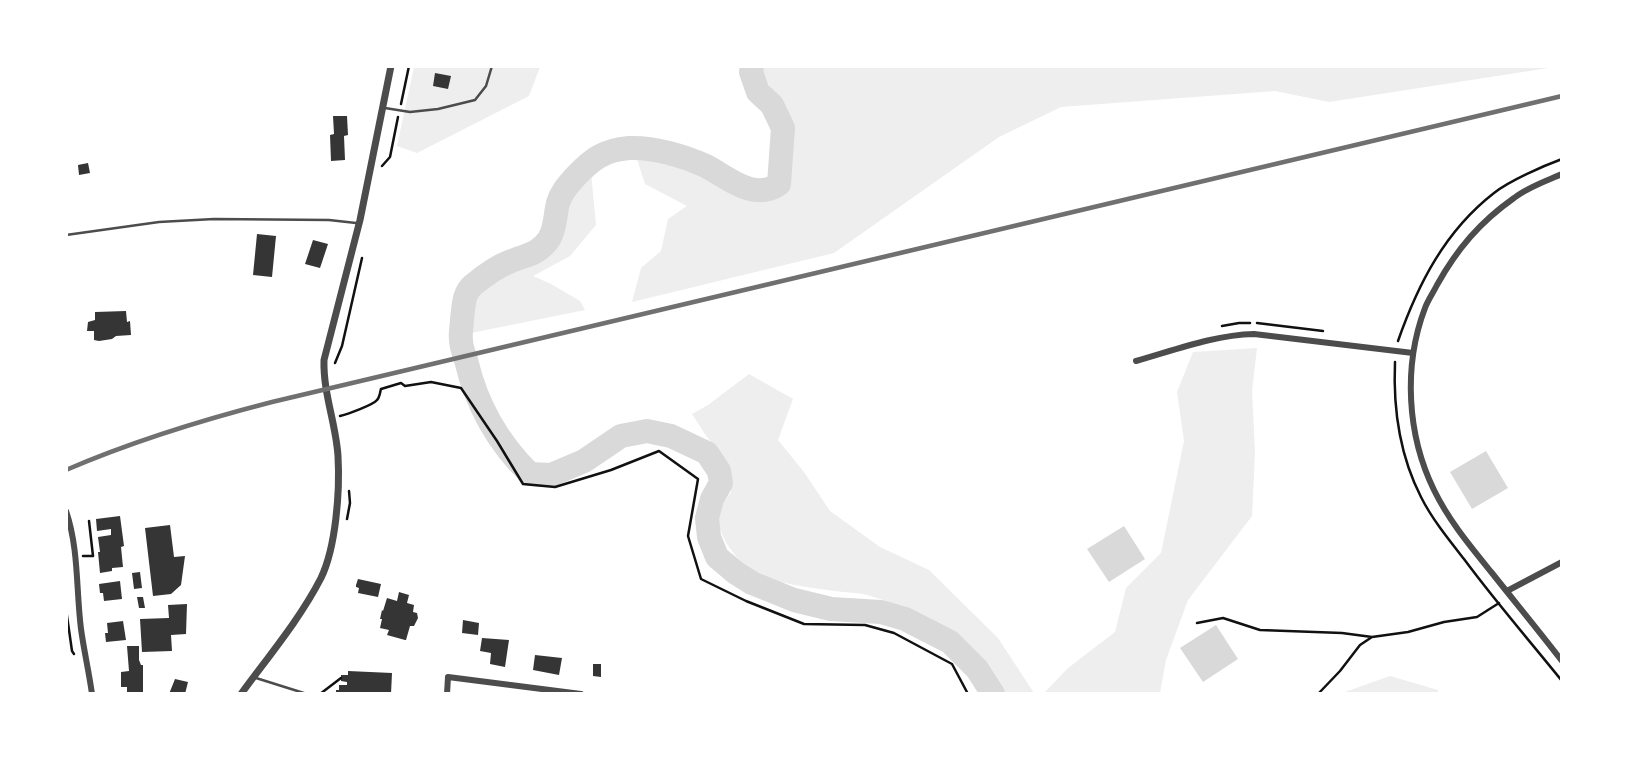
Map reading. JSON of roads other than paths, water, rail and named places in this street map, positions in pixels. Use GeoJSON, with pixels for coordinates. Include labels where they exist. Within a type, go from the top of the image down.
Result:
{"type":"FeatureCollection","features":[{"type":"Feature","properties":{"kind":"street"},"geometry":{"type":"LineString","coordinates":[[241,694],[307,603],[322,576],[330,551],[335,527],[338,471],[337,443],[325,383],[324,360],[359,223],[391,66]]}},
{"type":"Feature","properties":{"kind":"street"},"geometry":{"type":"LineString","coordinates":[[1562,174],[1517,195],[1497,210],[1475,230],[1451,260],[1425,308],[1413,353],[1411,388],[1413,424],[1424,467],[1443,507],[1464,538],[1562,661]]}},
{"type":"Feature","properties":{"kind":"street"},"geometry":{"type":"LineString","coordinates":[[1136,362],[1210,340],[1254,334],[1413,353]]}},
{"type":"Feature","properties":{"kind":"street"},"geometry":{"type":"LineString","coordinates":[[66,511],[75,557],[81,629],[92,694]]}},
{"type":"Feature","properties":{"kind":"street"},"geometry":{"type":"LineString","coordinates":[[1507,591],[1562,562]]}},
{"type":"Feature","properties":{"kind":"street"},"geometry":{"type":"LineString","coordinates":[[447,694],[448,677],[581,694]]}},
{"type":"Feature","properties":{"kind":"lane"},"geometry":{"type":"LineString","coordinates":[[383,108],[410,112],[438,109],[475,100],[486,86],[492,66]]}},
{"type":"Feature","properties":{"kind":"lane"},"geometry":{"type":"LineString","coordinates":[[66,235],[159,222],[214,219],[329,220],[359,223]]}},
{"type":"Feature","properties":{"kind":"lane"},"geometry":{"type":"LineString","coordinates":[[253,677],[307,694]]}},
{"type":"Feature","properties":{"kind":"waterway"},"geometry":{"type":"LineString","coordinates":[[752,66],[751,72],[758,92],[772,105],[783,128],[779,184],[770,189],[750,189],[697,162],[648,149],[620,149],[593,160],[563,192],[553,230],[545,244],[531,254],[495,269],[467,292],[461,343],[476,392],[498,436],[530,474],[551,475],[584,461],[621,436],[647,431],[671,436],[707,453],[719,471],[721,483],[712,499],[707,518],[709,537],[717,557],[752,583],[794,600],[831,609],[881,612],[905,619],[950,642],[977,669],[993,694]]}},
{"type":"Feature","properties":{"kind":"railway"},"geometry":{"type":"LineString","coordinates":[[66,470],[168,432],[272,402],[1562,96]]}}]}
